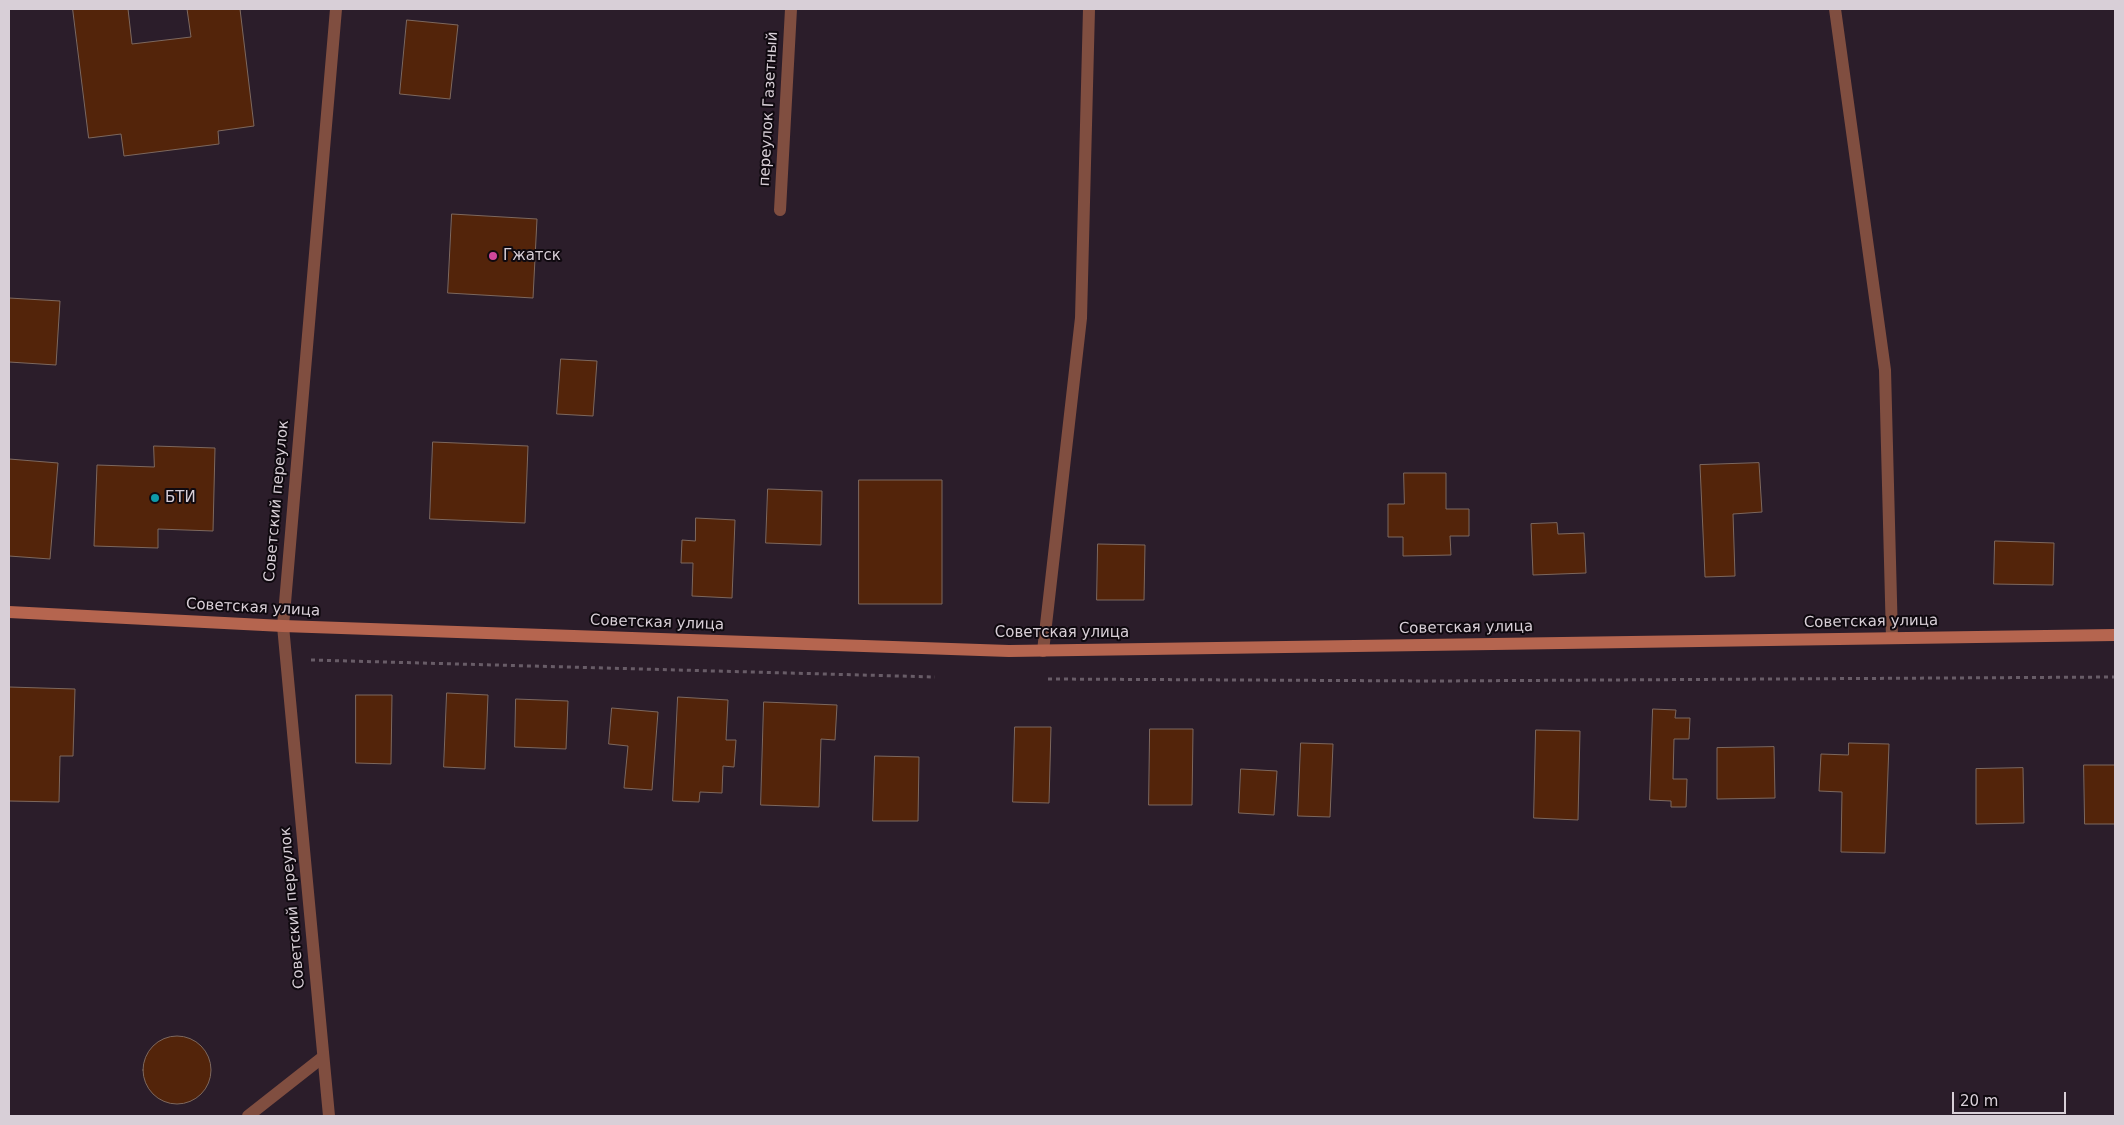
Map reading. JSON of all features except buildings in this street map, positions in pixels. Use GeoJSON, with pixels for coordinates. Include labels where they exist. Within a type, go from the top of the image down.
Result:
{"type":"FeatureCollection","features":[{"type":"Feature","properties":{"kind":"main road","name":"Советская улица"},"geometry":{"type":"LineString","coordinates":[[9,612],[283,626],[1043,651],[2115,635]]}},
{"type":"Feature","properties":{"kind":"street","name":"Советский переулок"},"geometry":{"type":"LineString","coordinates":[[329,1116],[283,626],[336,9]]}},
{"type":"Feature","properties":{"kind":"street","name":"переулок Газетный"},"geometry":{"type":"LineString","coordinates":[[780,210],[791,9]]}},
{"type":"Feature","properties":{"kind":"street"},"geometry":{"type":"LineString","coordinates":[[1043,651],[1082,318],[1089,9]]}},
{"type":"Feature","properties":{"kind":"street"},"geometry":{"type":"LineString","coordinates":[[1835,9],[1885,370],[1892,638]]}},
{"type":"Feature","properties":{"kind":"street"},"geometry":{"type":"LineString","coordinates":[[248,1116],[323,1057]]}},
{"type":"Feature","properties":{"kind":"path"},"geometry":{"type":"LineString","coordinates":[[286,659],[944,678]]}},
{"type":"Feature","properties":{"kind":"path"},"geometry":{"type":"LineString","coordinates":[[1042,679],[1435,681],[2115,677]]}},
{"type":"Feature","properties":{"kind":"place","name":"Гжатск"},"geometry":{"type":"Point","coordinates":[493,256]}},
{"type":"Feature","properties":{"kind":"place","name":"БТИ"},"geometry":{"type":"Point","coordinates":[155,498]}}]}
